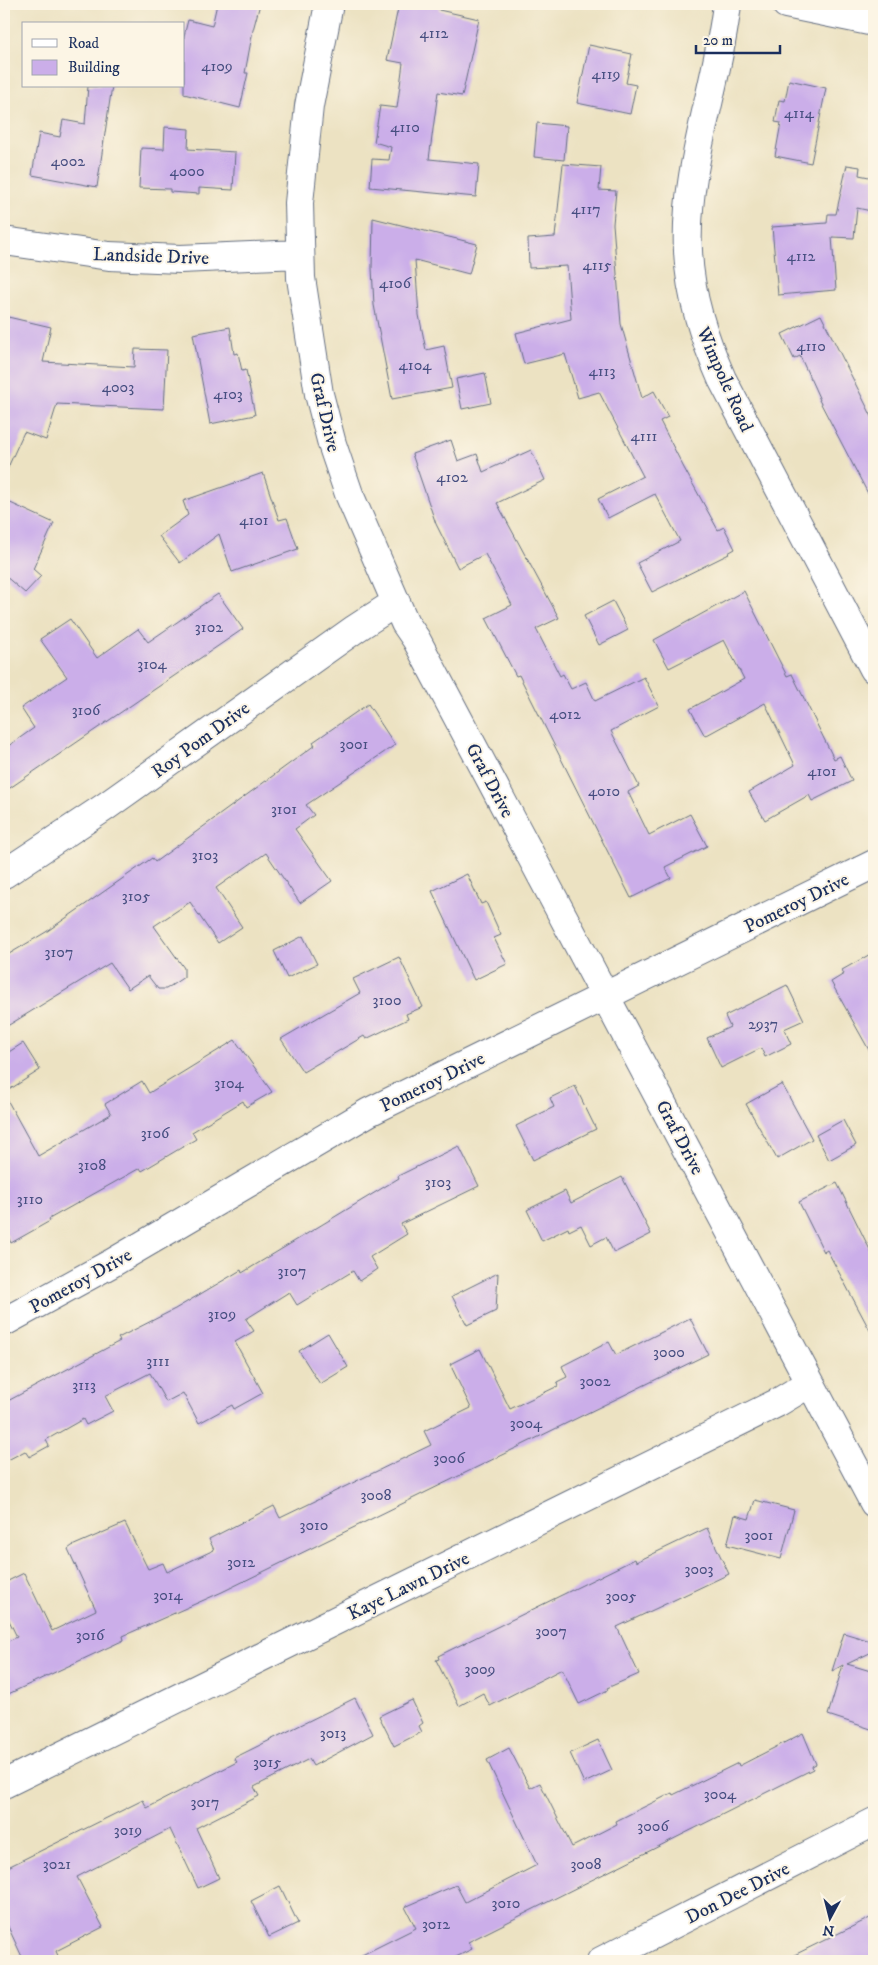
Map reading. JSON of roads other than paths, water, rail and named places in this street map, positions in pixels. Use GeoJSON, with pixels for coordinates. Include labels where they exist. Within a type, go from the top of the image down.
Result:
{"type":"FeatureCollection","features":[{"type":"Feature","properties":{"kind":"street","name":"Graf Drive"},"geometry":{"type":"LineString","coordinates":[[329,4],[308,106],[299,203],[299,254],[319,394],[348,494],[396,603],[874,1503]]}},
{"type":"Feature","properties":{"kind":"street","name":"Wimpole Road"},"geometry":{"type":"LineString","coordinates":[[727,4],[692,185],[688,250],[697,312],[708,348],[730,396],[874,669]]}},
{"type":"Feature","properties":{"kind":"street"},"geometry":{"type":"LineString","coordinates":[[786,4],[874,22]]}},
{"type":"Feature","properties":{"kind":"street","name":"Landside Drive"},"geometry":{"type":"LineString","coordinates":[[4,240],[109,256],[180,259],[299,254]]}},
{"type":"Feature","properties":{"kind":"street","name":"Roy Pom Drive"},"geometry":{"type":"LineString","coordinates":[[4,874],[105,807],[355,629],[396,603]]}},
{"type":"Feature","properties":{"kind":"street","name":"Pomeroy Drive"},"geometry":{"type":"LineString","coordinates":[[4,1322],[112,1264],[369,1112],[874,864]]}},
{"type":"Feature","properties":{"kind":"street","name":"Kaye Lawn Drive"},"geometry":{"type":"LineString","coordinates":[[4,1784],[777,1403],[810,1383]]}},
{"type":"Feature","properties":{"kind":"street","name":"Don Dee Drive"},"geometry":{"type":"LineString","coordinates":[[601,1961],[874,1822]]}}]}
